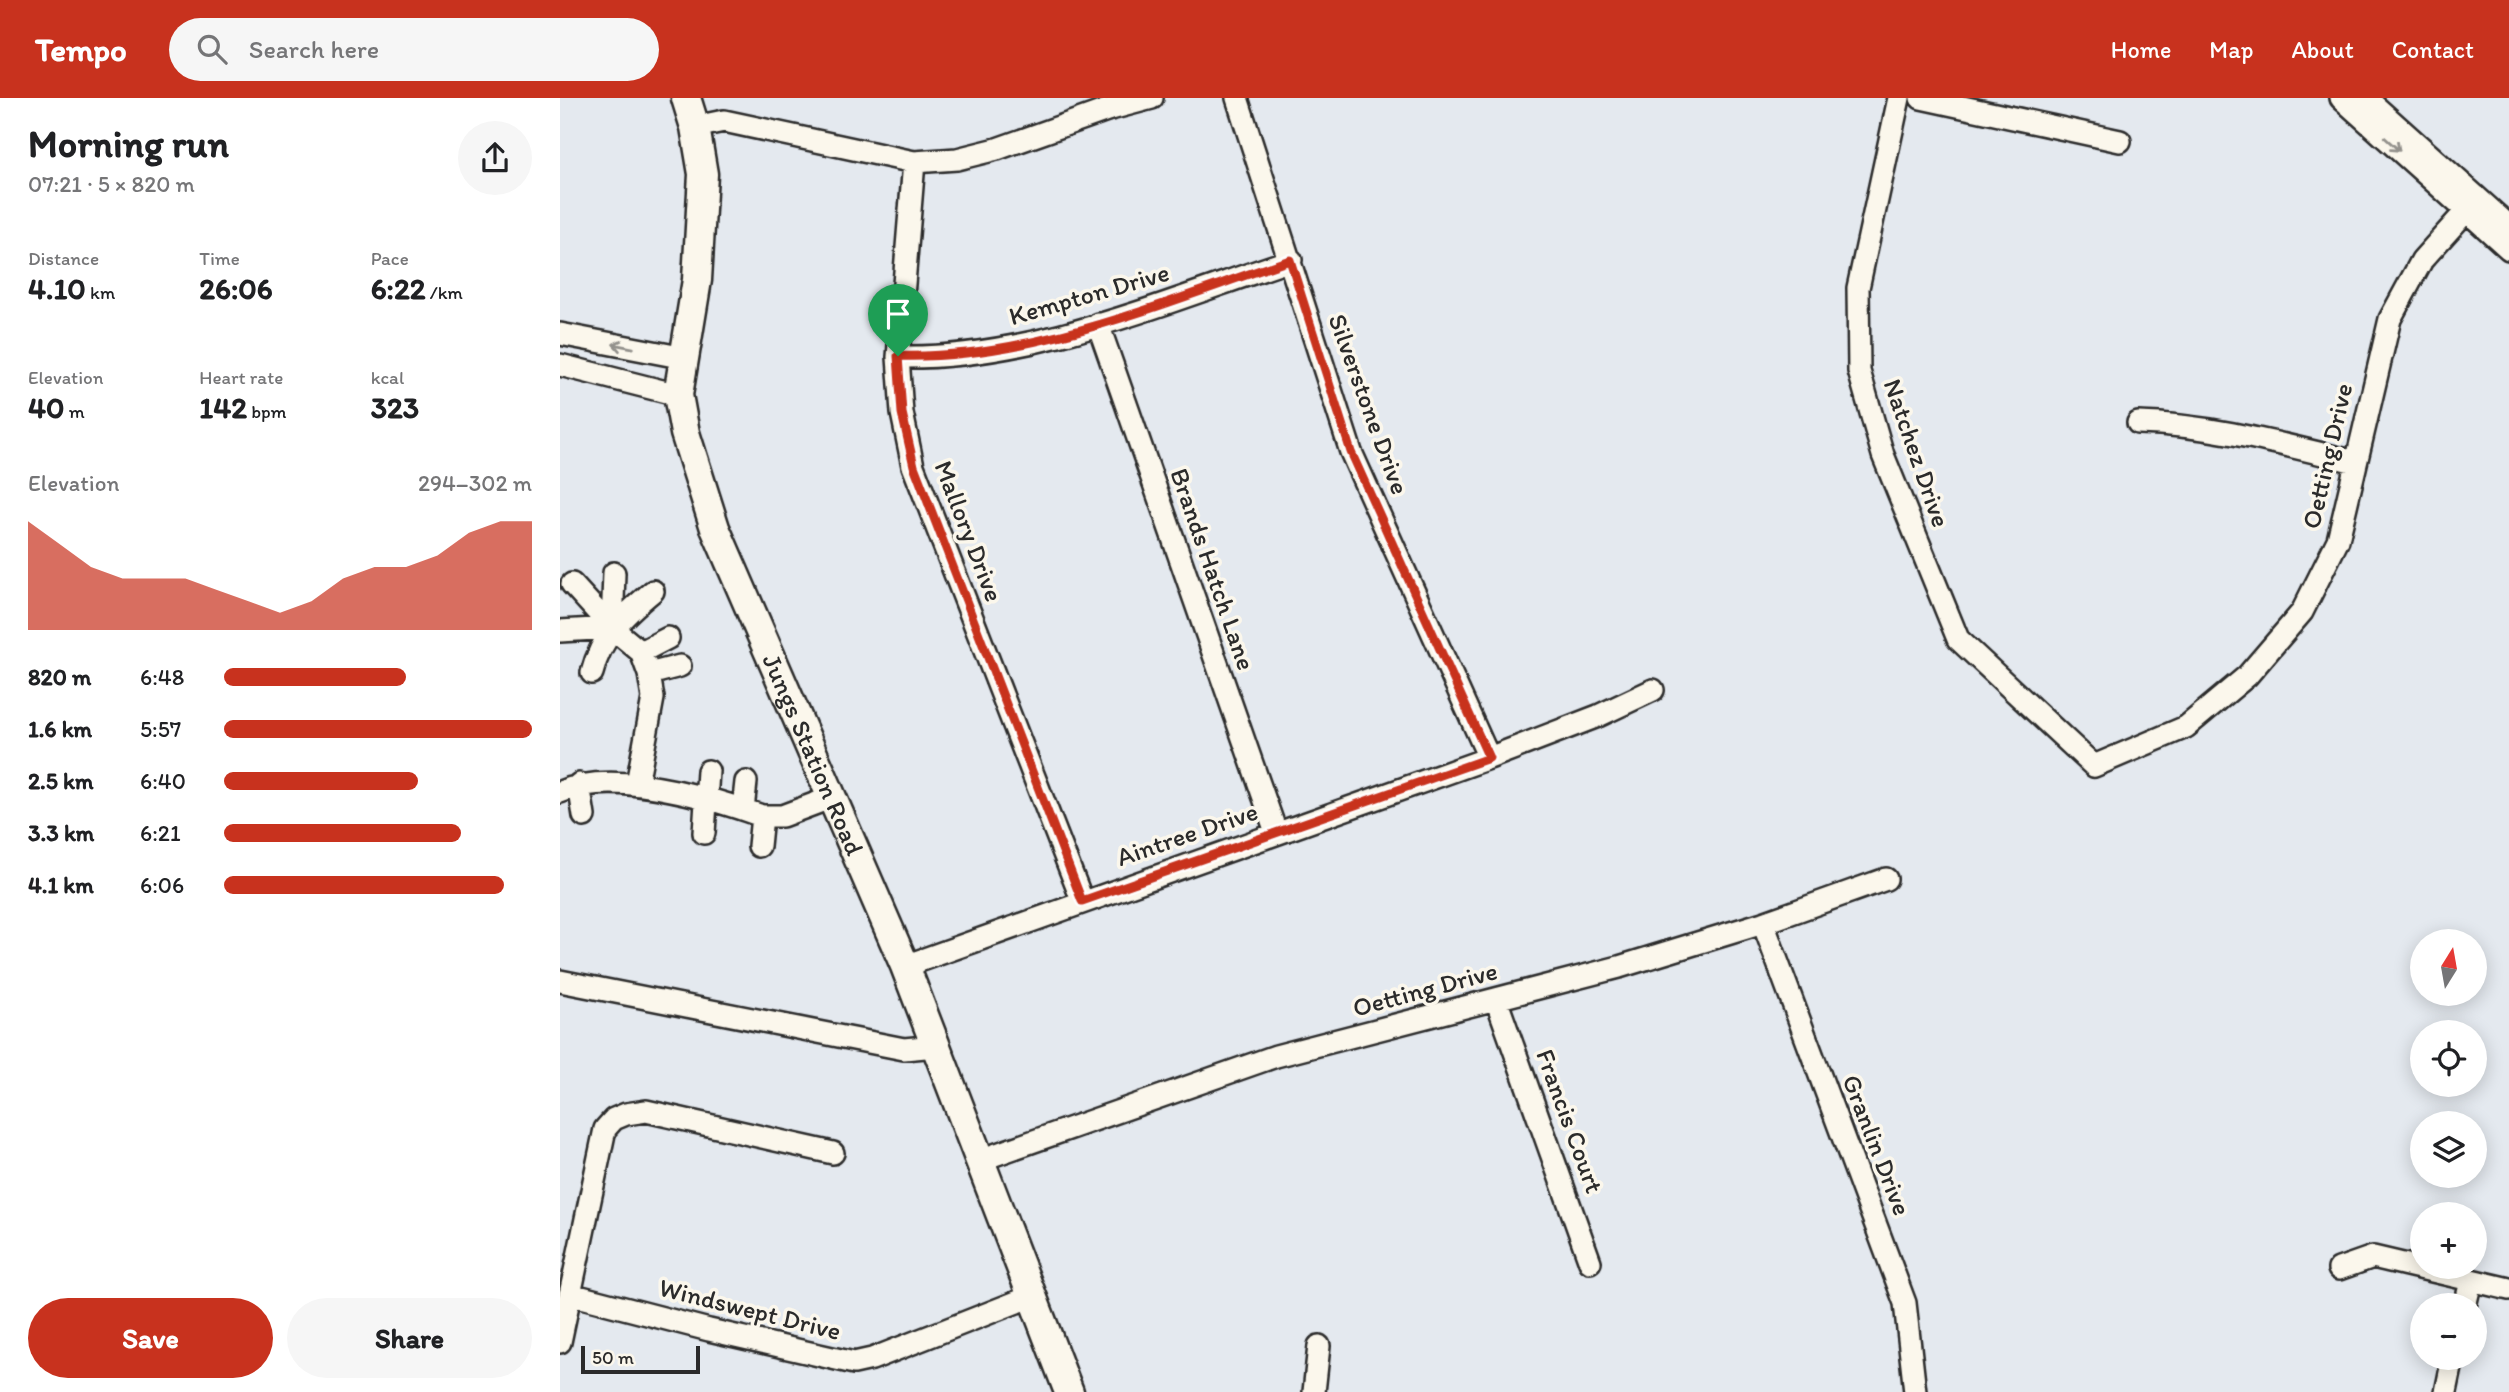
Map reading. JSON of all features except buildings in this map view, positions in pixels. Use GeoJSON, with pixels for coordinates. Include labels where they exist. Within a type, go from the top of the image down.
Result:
{"type":"FeatureCollection","features":[{"type":"Feature","properties":{"kind":"main road","name":"Jungs Station Road"},"geometry":{"type":"LineString","coordinates":[[686,98],[695,127],[703,174],[696,280],[678,395],[685,433],[715,528],[905,966],[1069,1392]]}},
{"type":"Feature","properties":{"kind":"street"},"geometry":{"type":"LineString","coordinates":[[695,127],[724,121],[914,162],[957,159],[997,149],[1107,110],[1152,98]]}},
{"type":"Feature","properties":{"kind":"street","name":"Silverstone Drive"},"geometry":{"type":"LineString","coordinates":[[1237,98],[1351,452],[1489,758]]}},
{"type":"Feature","properties":{"kind":"street","name":"Natchez Drive"},"geometry":{"type":"LineString","coordinates":[[1899,98],[1858,288],[1859,372],[1883,454],[1958,639],[2094,766]]}},
{"type":"Feature","properties":{"kind":"street"},"geometry":{"type":"LineString","coordinates":[[1921,98],[2120,141]]}},
{"type":"Feature","properties":{"kind":"street"},"geometry":{"type":"LineString","coordinates":[[2342,98],[2471,205],[2509,226]]}},
{"type":"Feature","properties":{"kind":"street"},"geometry":{"type":"LineString","coordinates":[[2366,98],[2471,205],[2509,249]]}},
{"type":"Feature","properties":{"kind":"street","name":"Mallory Drive"},"geometry":{"type":"LineString","coordinates":[[914,162],[898,356],[902,413],[914,466],[1082,901]]}},
{"type":"Feature","properties":{"kind":"street","name":"Oetting Drive"},"geometry":{"type":"LineString","coordinates":[[2094,766],[2186,727],[2247,676],[2301,612],[2338,540],[2390,319],[2421,260],[2471,205]]}},
{"type":"Feature","properties":{"kind":"street","name":"Kempton Drive"},"geometry":{"type":"LineString","coordinates":[[898,356],[943,358],[999,350],[1098,324],[1290,260]]}},
{"type":"Feature","properties":{"kind":"street","name":"Brands Hatch Lane"},"geometry":{"type":"LineString","coordinates":[[1098,324],[1276,832]]}},
{"type":"Feature","properties":{"kind":"street"},"geometry":{"type":"LineString","coordinates":[[560,334],[685,358]]}},
{"type":"Feature","properties":{"kind":"street"},"geometry":{"type":"LineString","coordinates":[[560,365],[678,395]]}},
{"type":"Feature","properties":{"kind":"street"},"geometry":{"type":"LineString","coordinates":[[2138,423],[2182,424],[2224,431],[2356,462]]}},
{"type":"Feature","properties":{"kind":"street"},"geometry":{"type":"LineString","coordinates":[[612,628],[614,573]]}},
{"type":"Feature","properties":{"kind":"street"},"geometry":{"type":"LineString","coordinates":[[572,584],[612,628],[641,652],[649,674],[653,698],[637,784]]}},
{"type":"Feature","properties":{"kind":"street"},"geometry":{"type":"LineString","coordinates":[[592,673],[597,654],[612,628],[653,591]]}},
{"type":"Feature","properties":{"kind":"street"},"geometry":{"type":"LineString","coordinates":[[560,631],[612,628]]}},
{"type":"Feature","properties":{"kind":"street"},"geometry":{"type":"LineString","coordinates":[[641,652],[668,638]]}},
{"type":"Feature","properties":{"kind":"street"},"geometry":{"type":"LineString","coordinates":[[649,674],[680,666]]}},
{"type":"Feature","properties":{"kind":"street","name":"Aintree Drive"},"geometry":{"type":"LineString","coordinates":[[905,966],[1489,758],[1598,716],[1653,690]]}},
{"type":"Feature","properties":{"kind":"street"},"geometry":{"type":"LineString","coordinates":[[704,833],[708,771]]}},
{"type":"Feature","properties":{"kind":"street"},"geometry":{"type":"LineString","coordinates":[[746,782],[759,846]]}},
{"type":"Feature","properties":{"kind":"street"},"geometry":{"type":"LineString","coordinates":[[584,816],[570,788],[637,784],[752,813],[782,816],[830,798]]}},
{"type":"Feature","properties":{"kind":"street","name":"Oetting Drive"},"geometry":{"type":"LineString","coordinates":[[980,1160],[1276,1056],[1619,967],[1763,923],[1886,878]]}},
{"type":"Feature","properties":{"kind":"street","name":"Granlin Drive"},"geometry":{"type":"LineString","coordinates":[[1763,923],[1905,1303],[1914,1392]]}},
{"type":"Feature","properties":{"kind":"street"},"geometry":{"type":"LineString","coordinates":[[560,981],[904,1049],[936,1046]]}},
{"type":"Feature","properties":{"kind":"street","name":"Francis Court"},"geometry":{"type":"LineString","coordinates":[[1496,999],[1590,1262]]}},
{"type":"Feature","properties":{"kind":"street"},"geometry":{"type":"LineString","coordinates":[[560,1342],[604,1129],[614,1119],[646,1111],[833,1153]]}},
{"type":"Feature","properties":{"kind":"street"},"geometry":{"type":"LineString","coordinates":[[2339,1269],[2373,1257],[2509,1289]]}},
{"type":"Feature","properties":{"kind":"street"},"geometry":{"type":"LineString","coordinates":[[2468,1293],[2471,1280]]}},
{"type":"Feature","properties":{"kind":"street","name":"Windswept Drive"},"geometry":{"type":"LineString","coordinates":[[570,1294],[709,1330],[854,1363],[872,1359],[1032,1296]]}},
{"type":"Feature","properties":{"kind":"street"},"geometry":{"type":"LineString","coordinates":[[1314,1392],[1319,1346]]}},
{"type":"Feature","properties":{"kind":"street"},"geometry":{"type":"LineString","coordinates":[[2446,1392],[2451,1370]]}},
{"type":"Feature","properties":{"kind":"route"},"geometry":{"type":"LineString","coordinates":[[1290,260],[1351,452],[1489,758],[1082,901],[914,466],[902,413],[898,356],[943,358],[999,350],[1098,324],[1290,260]]}}]}
